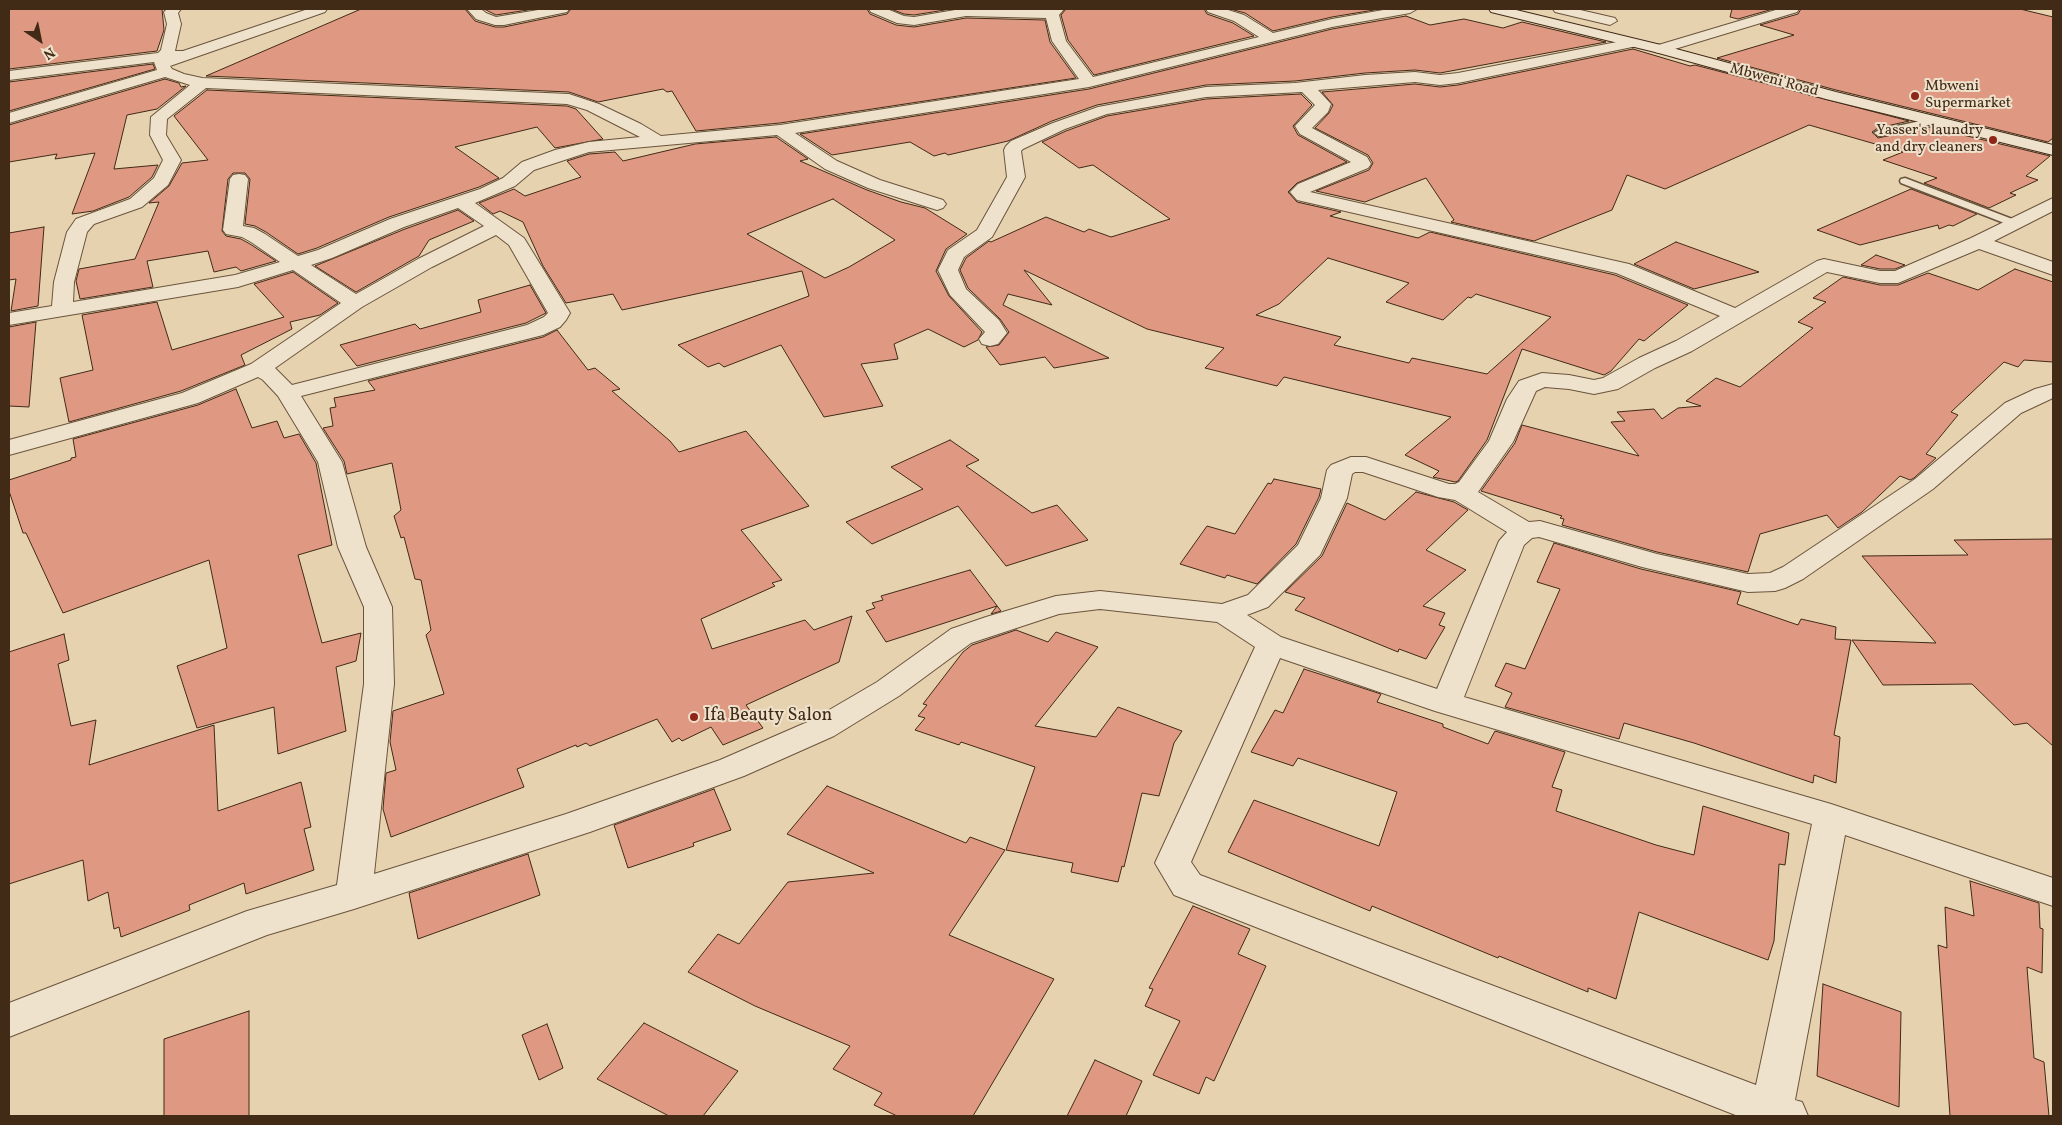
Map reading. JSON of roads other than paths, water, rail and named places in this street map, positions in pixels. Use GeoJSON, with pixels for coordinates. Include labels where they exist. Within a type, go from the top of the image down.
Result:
{"type":"FeatureCollection","features":[{"type":"Feature","properties":{"kind":"street"},"geometry":{"type":"LineString","coordinates":[[163,65],[174,24],[171,12],[174,9]]}},
{"type":"Feature","properties":{"kind":"street"},"geometry":{"type":"LineString","coordinates":[[9,118],[320,9]]}},
{"type":"Feature","properties":{"kind":"street"},"geometry":{"type":"LineString","coordinates":[[474,9],[481,16],[495,21],[504,21],[562,9]]}},
{"type":"Feature","properties":{"kind":"street"},"geometry":{"type":"LineString","coordinates":[[876,9],[902,20],[914,21],[962,10],[1054,11],[1058,41],[1089,82]]}},
{"type":"Feature","properties":{"kind":"street"},"geometry":{"type":"LineString","coordinates":[[1213,9],[1240,18],[1255,30],[1270,37]]}},
{"type":"Feature","properties":{"kind":"street"},"geometry":{"type":"LineString","coordinates":[[9,318],[63,311],[238,281],[325,254],[397,223],[461,202],[509,182],[528,166],[560,154],[607,145],[780,130],[1089,82],[1270,37],[1332,23],[1410,9]]}},
{"type":"Feature","properties":{"kind":"street","name":"Mbweni Road"},"geometry":{"type":"LineString","coordinates":[[1496,9],[1832,96],[2053,150]]}},
{"type":"Feature","properties":{"kind":"street"},"geometry":{"type":"LineString","coordinates":[[1560,9],[1610,20]]}},
{"type":"Feature","properties":{"kind":"street"},"geometry":{"type":"LineString","coordinates":[[1660,50],[1781,10]]}},
{"type":"Feature","properties":{"kind":"street"},"geometry":{"type":"LineString","coordinates":[[990,339],[996,333],[991,325],[957,291],[948,270],[955,254],[985,234],[1016,177],[1012,150],[1017,145],[1058,126],[1104,110],[1206,92],[1306,87],[1415,77],[1440,80],[1458,78],[1632,43]]}},
{"type":"Feature","properties":{"kind":"street"},"geometry":{"type":"LineString","coordinates":[[9,75],[163,65],[179,78],[202,83],[558,97],[593,107],[635,127],[656,140]]}},
{"type":"Feature","properties":{"kind":"street"},"geometry":{"type":"LineString","coordinates":[[1110,78],[1156,100]]}},
{"type":"Feature","properties":{"kind":"street"},"geometry":{"type":"LineString","coordinates":[[63,311],[64,282],[77,232],[83,223],[88,220],[136,204],[162,181],[172,160],[158,135],[159,117],[202,83]]}},
{"type":"Feature","properties":{"kind":"street"},"geometry":{"type":"LineString","coordinates":[[1306,87],[1323,104],[1322,109],[1303,126],[1306,131],[1361,161],[1362,164],[1304,188],[1299,192],[1302,196],[1622,268],[1735,315]]}},
{"type":"Feature","properties":{"kind":"street"},"geometry":{"type":"LineString","coordinates":[[1027,92],[1058,126]]}},
{"type":"Feature","properties":{"kind":"street"},"geometry":{"type":"LineString","coordinates":[[780,130],[831,165],[854,176],[937,204]]}},
{"type":"Feature","properties":{"kind":"street"},"geometry":{"type":"LineString","coordinates":[[239,179],[233,230],[254,235],[356,303]]}},
{"type":"Feature","properties":{"kind":"street"},"geometry":{"type":"LineString","coordinates":[[287,393],[534,330],[552,322],[559,316],[517,242],[461,202]]}},
{"type":"Feature","properties":{"kind":"street"},"geometry":{"type":"LineString","coordinates":[[1460,492],[1468,487],[1501,442],[1519,399],[1527,386],[1542,380],[1569,382],[1594,387],[1610,384],[1647,363],[1684,346],[1824,265],[1880,278],[1898,277],[1978,242],[2053,204]]}},
{"type":"Feature","properties":{"kind":"street"},"geometry":{"type":"LineString","coordinates":[[9,448],[190,398],[259,369],[356,303],[425,263],[498,227]]}},
{"type":"Feature","properties":{"kind":"street"},"geometry":{"type":"LineString","coordinates":[[1978,242],[2053,269]]}},
{"type":"Feature","properties":{"kind":"street"},"geometry":{"type":"LineString","coordinates":[[259,369],[271,375],[287,393],[330,462],[352,547],[378,607],[379,684],[354,895]]}},
{"type":"Feature","properties":{"kind":"street"},"geometry":{"type":"LineString","coordinates":[[1446,703],[1512,541],[1524,531],[1540,529],[1652,561],[1748,583],[1775,582],[1794,573],[1924,484],[2013,408],[2053,391]]}},
{"type":"Feature","properties":{"kind":"street"},"geometry":{"type":"LineString","coordinates":[[9,1020],[260,922],[354,895],[578,823],[732,768],[823,728],[888,689],[960,636],[1056,606],[1100,600],[1224,613],[1258,601],[1310,550],[1334,498],[1340,470],[1351,464],[1366,464],[1447,492],[1460,492],[1524,531]]}},
{"type":"Feature","properties":{"kind":"street"},"geometry":{"type":"LineString","coordinates":[[1224,613],[1271,644],[1446,703],[1831,817],[2053,892]]}},
{"type":"Feature","properties":{"kind":"street"},"geometry":{"type":"LineString","coordinates":[[1271,644],[1173,863],[1187,885],[1779,1113],[1831,817]]}},
{"type":"Feature","properties":{"kind":"lane"},"geometry":{"type":"LineString","coordinates":[[1879,133],[1934,121]]}},
{"type":"Feature","properties":{"kind":"lane"},"geometry":{"type":"LineString","coordinates":[[1905,181],[2016,224]]}},
{"type":"Feature","properties":{"kind":"place","name":"Mbweni Supermarket"},"geometry":{"type":"Point","coordinates":[1915,96]}},
{"type":"Feature","properties":{"kind":"place","name":"Yasser's laundry and dry cleaners"},"geometry":{"type":"Point","coordinates":[1993,140]}},
{"type":"Feature","properties":{"kind":"place","name":"Ifa Beauty Salon"},"geometry":{"type":"Point","coordinates":[694,717]}}]}
